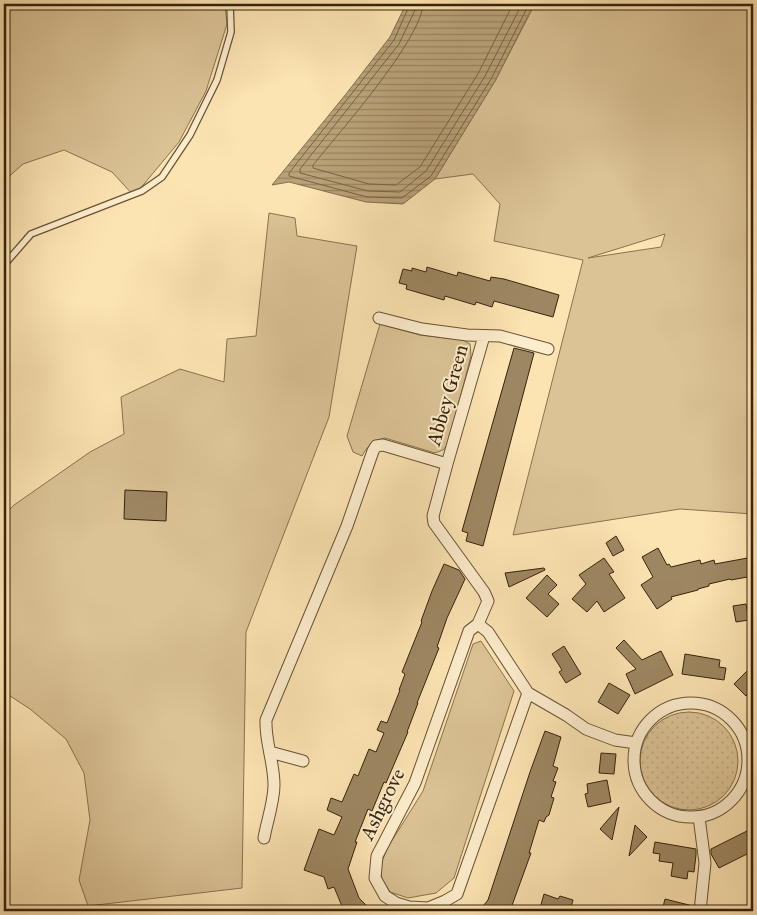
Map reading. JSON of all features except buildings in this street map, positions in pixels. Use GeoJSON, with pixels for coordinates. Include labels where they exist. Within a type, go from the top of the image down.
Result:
{"type":"FeatureCollection","features":[{"type":"Feature","properties":{"kind":"street","name":"Abbey Green"},"geometry":{"type":"LineString","coordinates":[[379,318],[422,329],[467,336],[500,336],[548,349]]}},
{"type":"Feature","properties":{"kind":"street","name":"Abbey Green"},"geometry":{"type":"LineString","coordinates":[[478,624],[488,601],[484,592],[436,529],[433,516],[484,336]]}},
{"type":"Feature","properties":{"kind":"street","name":"Abbey Green"},"geometry":{"type":"LineString","coordinates":[[270,752],[266,732],[268,713],[347,526],[360,485],[376,446],[383,445],[402,449],[447,464]]}},
{"type":"Feature","properties":{"kind":"street"},"geometry":{"type":"LineString","coordinates":[[478,624],[488,632],[528,693],[586,729],[615,740],[636,743]]}},
{"type":"Feature","properties":{"kind":"street","name":"Ashgrove"},"geometry":{"type":"LineString","coordinates":[[478,624],[469,631],[416,783],[377,856],[375,878],[385,896],[396,903],[409,907],[428,908],[457,894],[528,693]]}},
{"type":"Feature","properties":{"kind":"street"},"geometry":{"type":"LineString","coordinates":[[698,702],[724,712],[743,734],[751,769],[733,799],[720,810],[699,817],[666,812],[648,798],[638,783],[633,764],[636,743],[645,724],[663,709],[680,703],[698,702]]}},
{"type":"Feature","properties":{"kind":"street"},"geometry":{"type":"LineString","coordinates":[[264,838],[274,787],[270,752],[303,761]]}},
{"type":"Feature","properties":{"kind":"street"},"geometry":{"type":"LineString","coordinates":[[699,817],[705,863],[700,911]]}},
{"type":"Feature","properties":{"kind":"lane"},"geometry":{"type":"LineString","coordinates":[[4,265],[31,234],[134,195],[162,177],[190,135],[217,80],[231,32],[230,4]]}},
{"type":"Feature","properties":{"kind":"shaded area"},"geometry":{"type":"Polygon","coordinates":[[[4,4],[225,4],[227,24],[206,91],[179,142],[134,196],[112,172],[64,150],[23,164],[4,181],[4,4]]]}},
{"type":"Feature","properties":{"kind":"shaded area"},"geometry":{"type":"Polygon","coordinates":[[[535,4],[753,4],[753,514],[680,509],[513,535],[583,260],[494,241],[500,204],[473,174],[435,179],[495,81],[535,4]],[[665,234],[588,258],[661,247],[665,234]]]}},
{"type":"Feature","properties":{"kind":"shaded area"},"geometry":{"type":"Polygon","coordinates":[[[269,213],[295,218],[297,236],[357,246],[329,417],[246,632],[242,888],[88,906],[79,880],[90,820],[84,773],[66,739],[30,709],[4,692],[4,515],[14,505],[90,452],[124,434],[121,397],[180,369],[224,382],[227,339],[256,336],[269,213]]]}},
{"type":"Feature","properties":{"kind":"shaded area"},"geometry":{"type":"Polygon","coordinates":[[[380,324],[420,335],[463,340],[470,344],[471,356],[448,444],[443,450],[435,453],[385,438],[371,444],[362,456],[353,452],[347,436],[380,324]]]}},
{"type":"Feature","properties":{"kind":"shaded area"},"geometry":{"type":"Polygon","coordinates":[[[481,641],[514,691],[454,878],[436,893],[408,898],[390,892],[382,879],[380,866],[388,847],[423,791],[473,644],[481,641]]]}},
{"type":"Feature","properties":{"kind":"shaded area"},"geometry":{"type":"Polygon","coordinates":[[[689,712],[708,716],[724,726],[734,742],[738,761],[734,780],[724,796],[708,806],[689,810],[670,806],[654,796],[644,780],[640,761],[644,742],[654,726],[670,716],[689,712]]]}},
{"type":"Feature","properties":{"kind":"water"},"geometry":{"type":"Polygon","coordinates":[[[406,4],[534,4],[495,81],[435,179],[403,204],[366,202],[289,182],[272,185],[390,37],[406,4]]]}}]}
